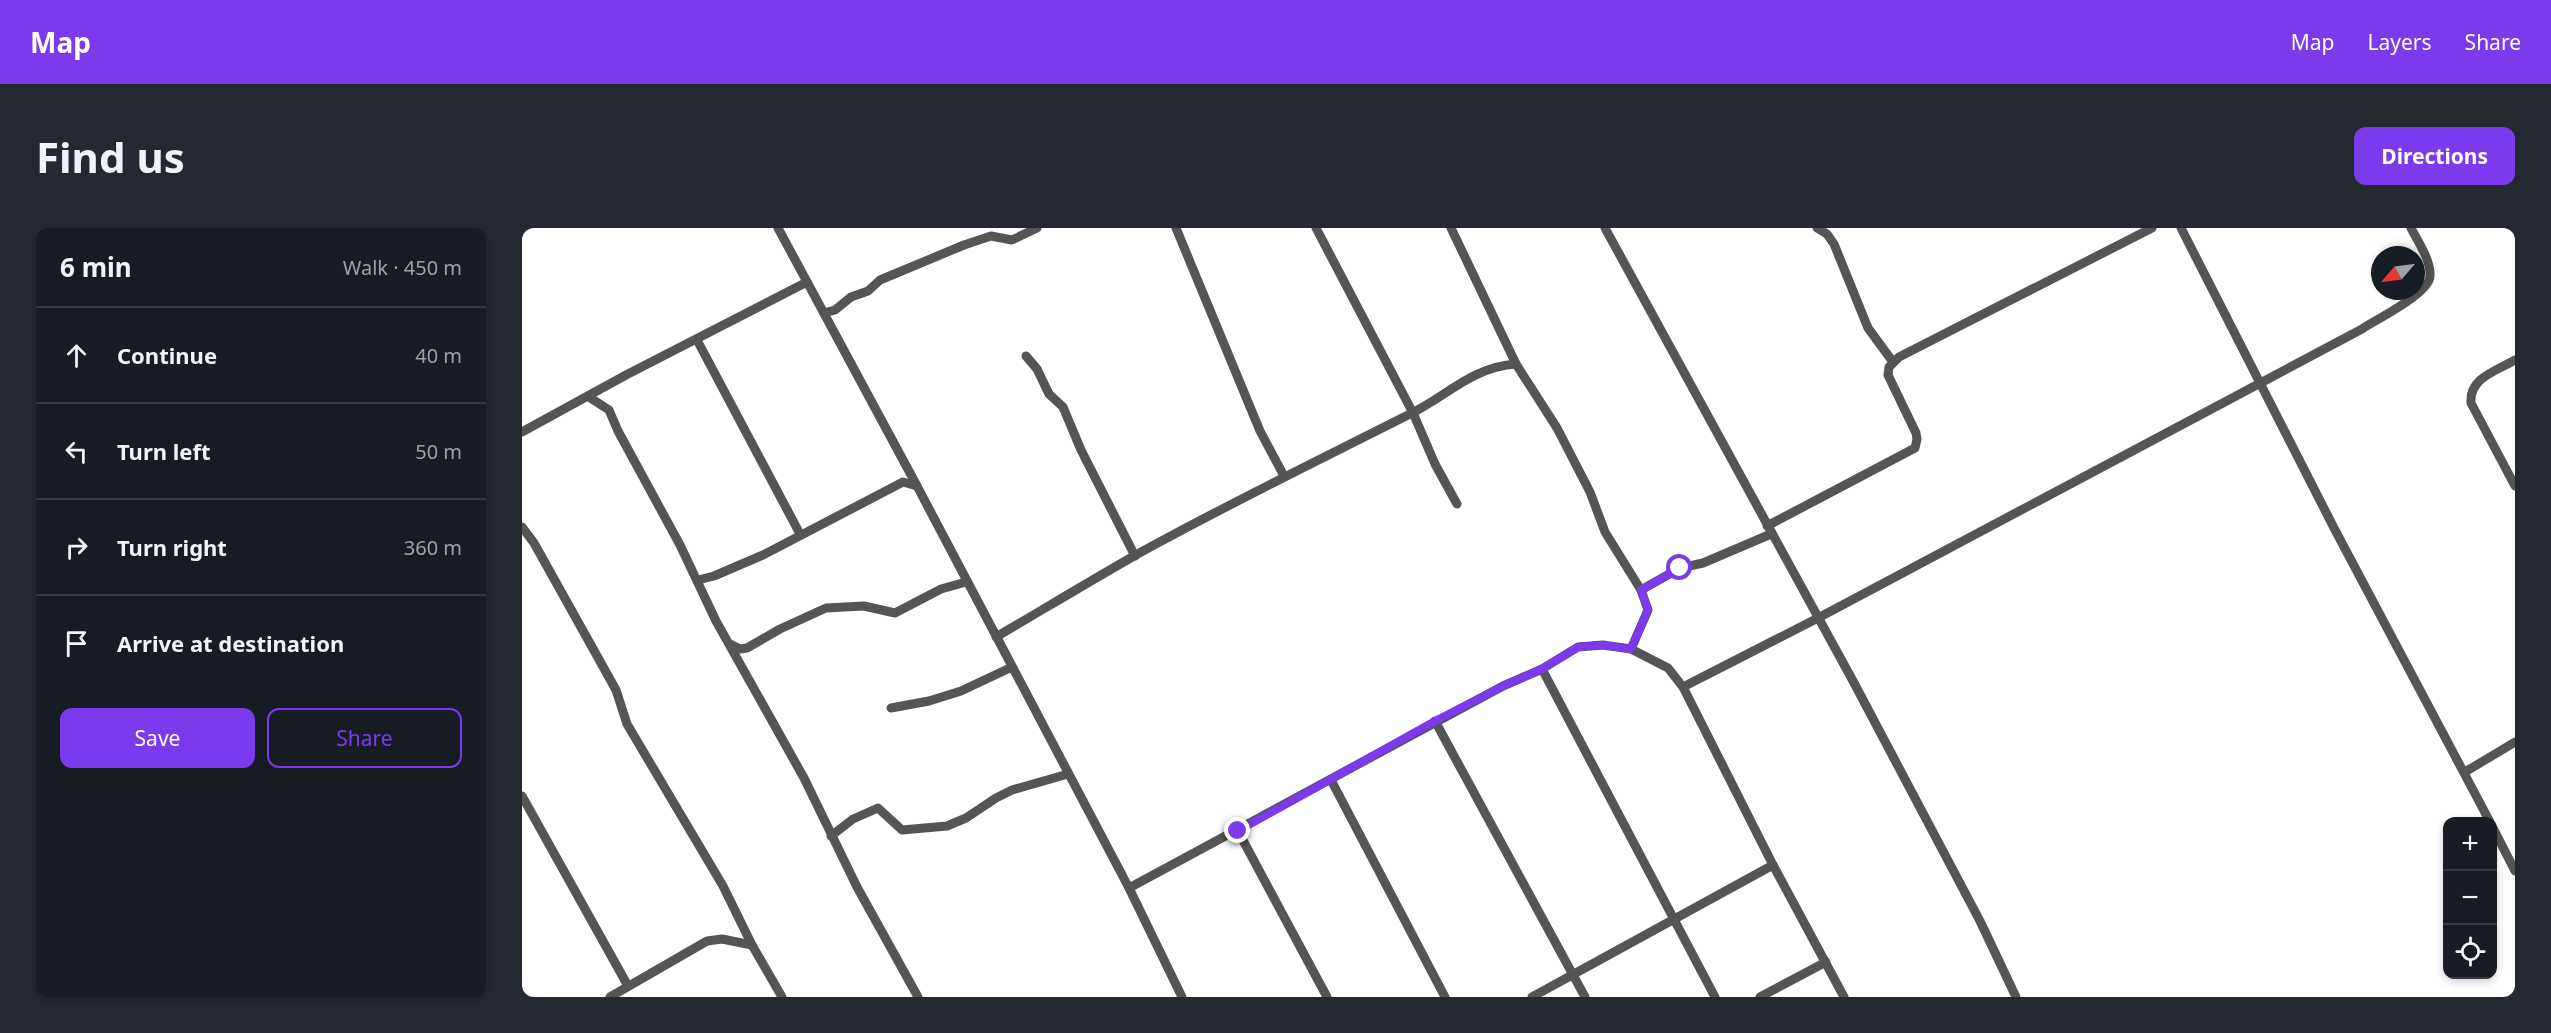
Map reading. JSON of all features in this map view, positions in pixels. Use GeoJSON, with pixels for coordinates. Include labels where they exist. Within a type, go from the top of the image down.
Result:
{"type":"FeatureCollection","features":[{"type":"Feature","properties":{"kind":"street"},"geometry":{"type":"LineString","coordinates":[[778,228],[1129,888],[1182,997]]}},
{"type":"Feature","properties":{"kind":"street"},"geometry":{"type":"LineString","coordinates":[[824,313],[835,310],[851,297],[868,291],[880,280],[964,245],[991,236],[1012,240],[1037,228]]}},
{"type":"Feature","properties":{"kind":"street"},"geometry":{"type":"LineString","coordinates":[[1176,228],[1260,431],[1284,476]]}},
{"type":"Feature","properties":{"kind":"street"},"geometry":{"type":"LineString","coordinates":[[1316,228],[1413,413],[1435,464],[1457,504]]}},
{"type":"Feature","properties":{"kind":"street"},"geometry":{"type":"LineString","coordinates":[[1451,228],[1515,364],[1557,428],[1590,492],[1605,532],[1641,590],[1648,610],[1631,649]]}},
{"type":"Feature","properties":{"kind":"street"},"geometry":{"type":"LineString","coordinates":[[1605,228],[1980,921],[2016,997]]}},
{"type":"Feature","properties":{"kind":"street"},"geometry":{"type":"LineString","coordinates":[[1817,228],[1827,234],[1834,244],[1868,328],[1893,362]]}},
{"type":"Feature","properties":{"kind":"street"},"geometry":{"type":"LineString","coordinates":[[1641,590],[1680,568],[1703,563],[1769,530],[1915,448],[1916,434],[1888,375],[1893,362],[2152,228]]}},
{"type":"Feature","properties":{"kind":"street"},"geometry":{"type":"LineString","coordinates":[[2181,228],[2259,384],[2488,817]]}},
{"type":"Feature","properties":{"kind":"street"},"geometry":{"type":"LineString","coordinates":[[1683,687],[1818,618],[2362,329],[2425,289],[2431,278],[2429,265],[2411,228]]}},
{"type":"Feature","properties":{"kind":"street"},"geometry":{"type":"LineString","coordinates":[[522,432],[807,282]]}},
{"type":"Feature","properties":{"kind":"street"},"geometry":{"type":"LineString","coordinates":[[697,340],[800,534]]}},
{"type":"Feature","properties":{"kind":"street"},"geometry":{"type":"LineString","coordinates":[[1026,356],[1037,369],[1049,394],[1063,408],[1081,450],[1134,556]]}},
{"type":"Feature","properties":{"kind":"street"},"geometry":{"type":"LineString","coordinates":[[2515,360],[2476,381],[2470,396],[2471,403],[2515,486]]}},
{"type":"Feature","properties":{"kind":"street"},"geometry":{"type":"LineString","coordinates":[[996,637],[1134,556],[1284,476],[1413,413],[1485,369],[1497,365],[1515,364]]}},
{"type":"Feature","properties":{"kind":"street"},"geometry":{"type":"LineString","coordinates":[[589,397],[609,410],[730,644],[804,778],[831,836],[918,997]]}},
{"type":"Feature","properties":{"kind":"street"},"geometry":{"type":"LineString","coordinates":[[698,580],[714,576],[763,555],[903,482],[917,486]]}},
{"type":"Feature","properties":{"kind":"street"},"geometry":{"type":"LineString","coordinates":[[522,527],[534,543],[616,690],[627,724],[723,886],[752,945],[782,997]]}},
{"type":"Feature","properties":{"kind":"street"},"geometry":{"type":"LineString","coordinates":[[730,644],[740,649],[747,648],[780,629],[826,608],[864,606],[895,613],[952,585],[966,582]]}},
{"type":"Feature","properties":{"kind":"street"},"geometry":{"type":"LineString","coordinates":[[1129,888],[1238,831],[1435,721],[1542,669],[1578,647],[1603,645],[1631,649],[1668,668],[1683,687],[1773,865],[1844,997]]}},
{"type":"Feature","properties":{"kind":"street"},"geometry":{"type":"LineString","coordinates":[[891,708],[929,701],[962,691],[1012,667]]}},
{"type":"Feature","properties":{"kind":"street"},"geometry":{"type":"LineString","coordinates":[[1542,669],[1676,919],[1715,997]]}},
{"type":"Feature","properties":{"kind":"street"},"geometry":{"type":"LineString","coordinates":[[1435,721],[1585,997]]}},
{"type":"Feature","properties":{"kind":"street"},"geometry":{"type":"LineString","coordinates":[[2465,772],[2515,742]]}},
{"type":"Feature","properties":{"kind":"street"},"geometry":{"type":"LineString","coordinates":[[831,836],[853,819],[878,808],[902,830],[947,826],[966,819],[981,807],[1012,790],[1068,774]]}},
{"type":"Feature","properties":{"kind":"street"},"geometry":{"type":"LineString","coordinates":[[1331,780],[1445,997]]}},
{"type":"Feature","properties":{"kind":"street"},"geometry":{"type":"LineString","coordinates":[[522,796],[628,986]]}},
{"type":"Feature","properties":{"kind":"street"},"geometry":{"type":"LineString","coordinates":[[1238,831],[1327,997]]}},
{"type":"Feature","properties":{"kind":"street"},"geometry":{"type":"LineString","coordinates":[[2497,834],[2515,871]]}},
{"type":"Feature","properties":{"kind":"street"},"geometry":{"type":"LineString","coordinates":[[1532,997],[1773,865]]}},
{"type":"Feature","properties":{"kind":"street"},"geometry":{"type":"LineString","coordinates":[[612,997],[707,941],[722,939],[752,945]]}},
{"type":"Feature","properties":{"kind":"street"},"geometry":{"type":"LineString","coordinates":[[1760,997],[1826,962]]}},
{"type":"Feature","properties":{"kind":"route"},"geometry":{"type":"LineString","coordinates":[[1238,831],[1435,721],[1542,669],[1578,647],[1603,645],[1631,649],[1645,623],[1648,610],[1641,590],[1680,568]]}}]}
